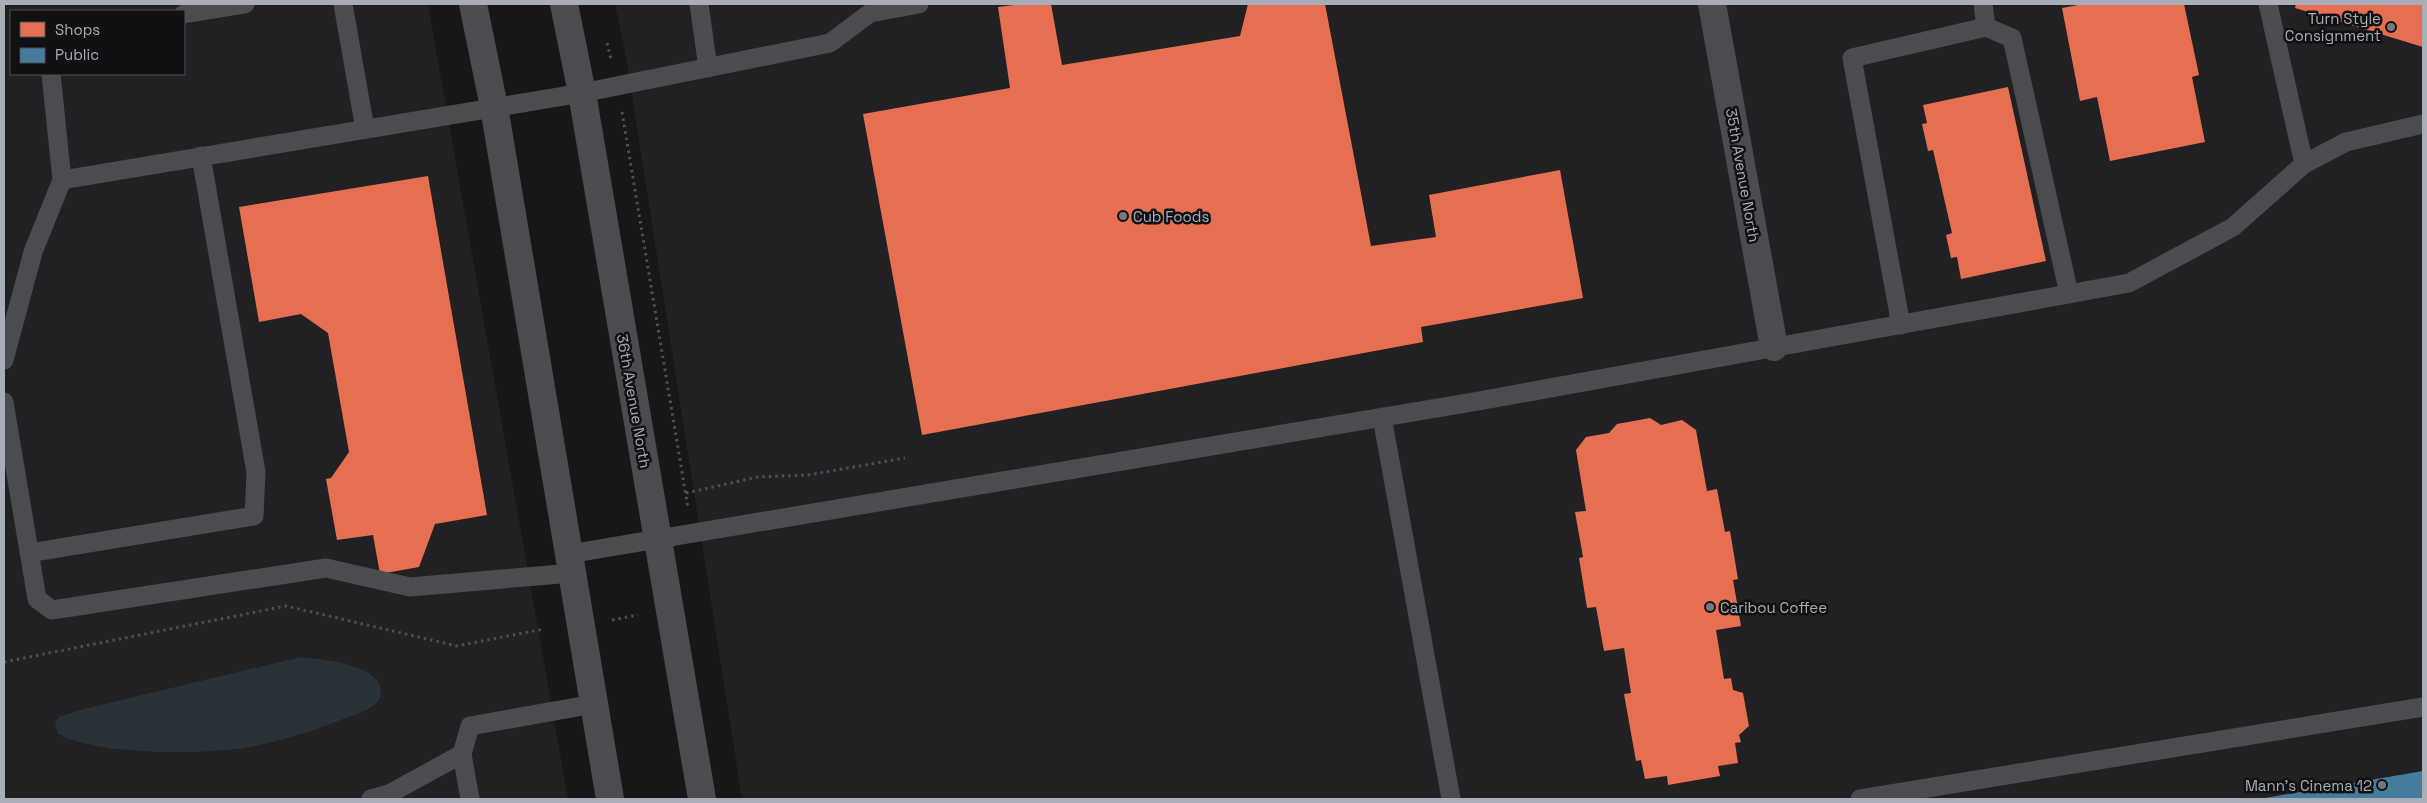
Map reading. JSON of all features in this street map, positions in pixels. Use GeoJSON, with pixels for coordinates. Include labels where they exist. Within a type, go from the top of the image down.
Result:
{"type":"FeatureCollection","features":[{"type":"Feature","properties":{"kind":"street"},"geometry":{"type":"LineString","coordinates":[[473,4],[494,107],[610,799]]}},
{"type":"Feature","properties":{"kind":"street","name":"36th Avenue North"},"geometry":{"type":"LineString","coordinates":[[564,4],[582,92],[702,799]]}},
{"type":"Feature","properties":{"kind":"street","name":"35th Avenue North"},"geometry":{"type":"LineString","coordinates":[[1712,4],[1774,347]]}},
{"type":"Feature","properties":{"kind":"lane"},"geometry":{"type":"LineString","coordinates":[[185,14],[245,4]]}},
{"type":"Feature","properties":{"kind":"lane"},"geometry":{"type":"LineString","coordinates":[[343,4],[365,129]]}},
{"type":"Feature","properties":{"kind":"lane"},"geometry":{"type":"LineString","coordinates":[[699,4],[708,68]]}},
{"type":"Feature","properties":{"kind":"lane"},"geometry":{"type":"LineString","coordinates":[[62,180],[617,86],[830,43],[870,12],[919,4]]}},
{"type":"Feature","properties":{"kind":"lane"},"geometry":{"type":"LineString","coordinates":[[1983,4],[1986,27]]}},
{"type":"Feature","properties":{"kind":"lane"},"geometry":{"type":"LineString","coordinates":[[2268,4],[2304,164]]}},
{"type":"Feature","properties":{"kind":"lane"},"geometry":{"type":"LineString","coordinates":[[1901,325],[1852,58],[1986,27],[2012,38],[2069,294]]}},
{"type":"Feature","properties":{"kind":"lane"},"geometry":{"type":"LineString","coordinates":[[4,360],[33,252],[62,180],[51,75]]}},
{"type":"Feature","properties":{"kind":"lane"},"geometry":{"type":"LineString","coordinates":[[4,402],[37,599],[52,610],[326,568],[410,587],[571,564],[658,538],[1382,416],[2130,283],[2233,227],[2304,164],[2346,142],[2423,124]]}},
{"type":"Feature","properties":{"kind":"lane"},"geometry":{"type":"LineString","coordinates":[[29,553],[254,516],[256,472],[201,156]]}},
{"type":"Feature","properties":{"kind":"lane"},"geometry":{"type":"LineString","coordinates":[[1382,416],[1451,799]]}},
{"type":"Feature","properties":{"kind":"lane"},"geometry":{"type":"LineString","coordinates":[[470,799],[462,754],[470,726],[594,704]]}},
{"type":"Feature","properties":{"kind":"lane"},"geometry":{"type":"LineString","coordinates":[[1860,799],[2423,707]]}},
{"type":"Feature","properties":{"kind":"lane"},"geometry":{"type":"LineString","coordinates":[[371,799],[389,794],[462,754]]}},
{"type":"Feature","properties":{"kind":"path"},"geometry":{"type":"LineString","coordinates":[[606,40],[617,86],[692,533]]}},
{"type":"Feature","properties":{"kind":"path"},"geometry":{"type":"LineString","coordinates":[[686,493],[758,477],[808,475],[905,458]]}},
{"type":"Feature","properties":{"kind":"path"},"geometry":{"type":"LineString","coordinates":[[4,662],[286,606],[457,646],[544,629]]}},
{"type":"Feature","properties":{"kind":"path"},"geometry":{"type":"LineString","coordinates":[[611,620],[639,615]]}},
{"type":"Feature","properties":{"kind":"shaded area"},"geometry":{"type":"Polygon","coordinates":[[[4,4],[428,4],[568,799],[4,799],[4,4]]]}},
{"type":"Feature","properties":{"kind":"shaded area"},"geometry":{"type":"Polygon","coordinates":[[[615,4],[2423,4],[2423,799],[742,799],[625,51],[615,4]]]}},
{"type":"Feature","properties":{"kind":"shaded area"},"geometry":{"type":"Polygon","coordinates":[[[301,657],[336,662],[362,670],[372,675],[379,683],[381,696],[374,705],[364,711],[316,729],[270,743],[226,750],[164,752],[95,746],[58,734],[55,724],[59,717],[80,710],[301,657]]]}},
{"type":"Feature","properties":{"kind":"building: Shops","name":"Cub Foods"},"geometry":{"type":"Polygon","coordinates":[[[1022,4],[1051,4],[1062,65],[1240,36],[1248,4],[1325,4],[1371,246],[1436,237],[1429,195],[1560,170],[1583,298],[1421,327],[1423,342],[922,435],[863,114],[1010,88],[998,7],[1022,4]]]}},
{"type":"Feature","properties":{"kind":"building: Shops"},"geometry":{"type":"Polygon","coordinates":[[[2083,4],[2184,4],[2199,75],[2192,77],[2205,142],[2110,161],[2097,97],[2080,101],[2062,8],[2083,4]]]}},
{"type":"Feature","properties":{"kind":"building: Shops","name":"Turn Style Consignment"},"geometry":{"type":"Polygon","coordinates":[[[2296,4],[2423,4],[2423,47],[2295,8],[2296,4]]]}},
{"type":"Feature","properties":{"kind":"building: Shops"},"geometry":{"type":"Polygon","coordinates":[[[2008,87],[2046,261],[1961,279],[1957,257],[1951,258],[1946,235],[1952,233],[1933,150],[1928,151],[1922,124],[1927,123],[1923,105],[2008,87]]]}},
{"type":"Feature","properties":{"kind":"building: Shops"},"geometry":{"type":"Polygon","coordinates":[[[428,176],[487,515],[435,524],[419,567],[380,574],[373,535],[337,540],[326,479],[331,478],[349,452],[328,333],[301,314],[259,322],[239,207],[428,176]]]}},
{"type":"Feature","properties":{"kind":"building: Shops"},"geometry":{"type":"Polygon","coordinates":[[[1650,418],[1661,425],[1682,420],[1696,430],[1707,491],[1717,489],[1725,532],[1730,531],[1738,579],[1733,580],[1741,626],[1716,630],[1724,679],[1731,678],[1733,690],[1743,693],[1749,726],[1739,735],[1741,742],[1735,743],[1738,763],[1718,766],[1720,776],[1668,785],[1667,776],[1645,779],[1641,760],[1636,761],[1624,694],[1631,693],[1624,648],[1604,651],[1596,607],[1587,608],[1579,558],[1583,557],[1575,512],[1586,511],[1576,450],[1586,437],[1609,433],[1617,424],[1650,418]]]}},
{"type":"Feature","properties":{"kind":"building: Public","name":"Mann's Cinema 12"},"geometry":{"type":"Polygon","coordinates":[[[2423,771],[2423,799],[2265,799],[2265,798],[2423,771]]]}},
{"type":"Feature","properties":{"kind":"place","name":"Turn Style Consignment"},"geometry":{"type":"Point","coordinates":[2391,27]}},
{"type":"Feature","properties":{"kind":"place","name":"Cub Foods"},"geometry":{"type":"Point","coordinates":[1123,216]}},
{"type":"Feature","properties":{"kind":"place","name":"Caribou Coffee"},"geometry":{"type":"Point","coordinates":[1710,607]}},
{"type":"Feature","properties":{"kind":"place","name":"Mann's Cinema 12"},"geometry":{"type":"Point","coordinates":[2382,785]}}]}
